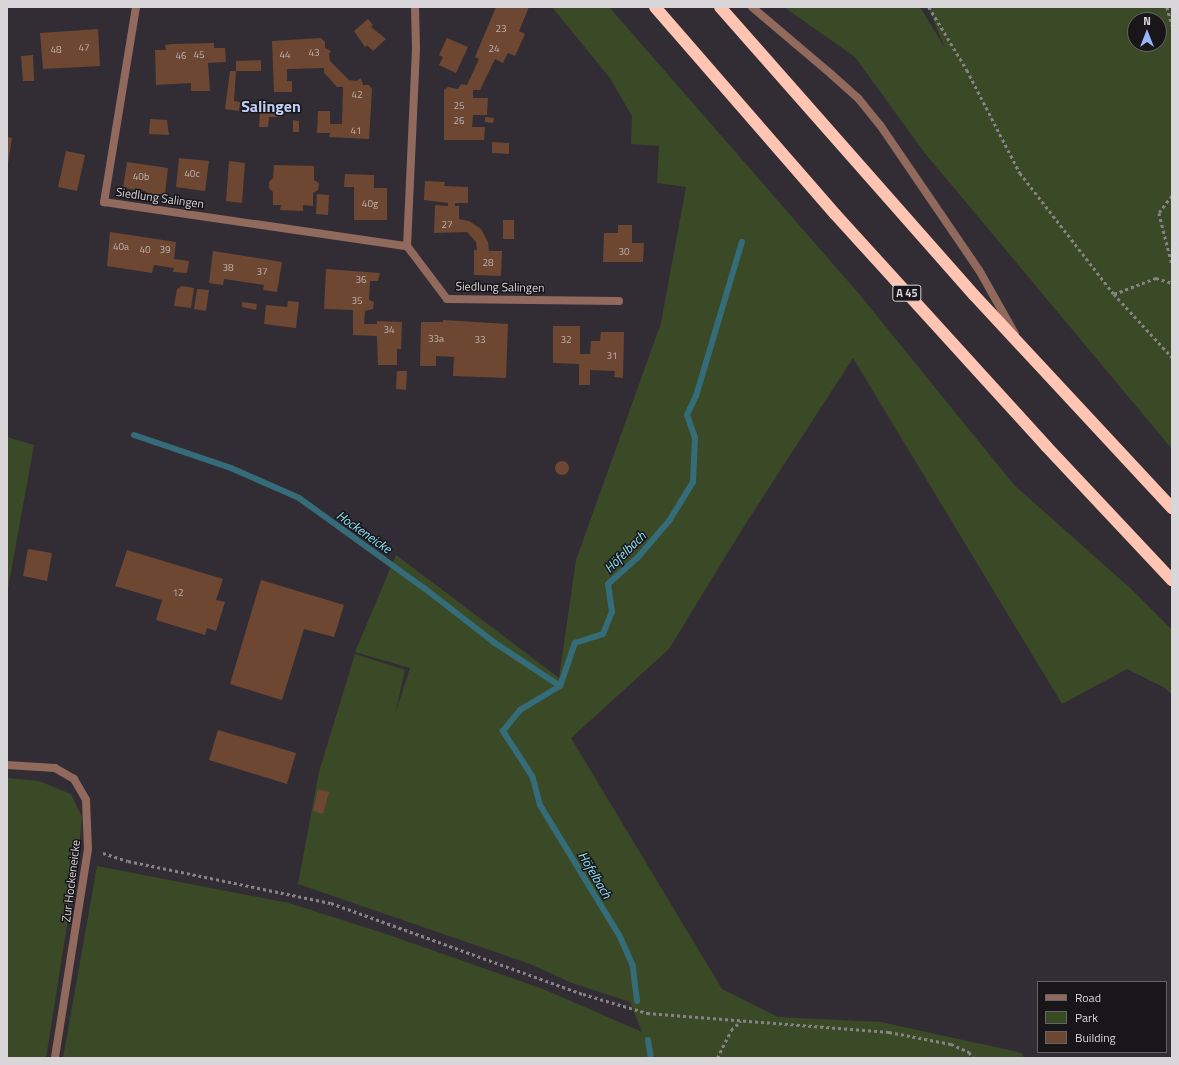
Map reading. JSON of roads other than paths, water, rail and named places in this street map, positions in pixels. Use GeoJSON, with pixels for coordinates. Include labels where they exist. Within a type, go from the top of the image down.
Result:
{"type":"FeatureCollection","features":[{"type":"Feature","properties":{"kind":"highway","name":"A 45"},"geometry":{"type":"LineString","coordinates":[[655,7],[835,214],[1046,446],[1172,580]]}},
{"type":"Feature","properties":{"kind":"highway"},"geometry":{"type":"LineString","coordinates":[[720,7],[1022,345],[1172,508]]}},
{"type":"Feature","properties":{"kind":"street","name":"Siedlung Salingen"},"geometry":{"type":"LineString","coordinates":[[136,7],[104,202],[407,246],[447,299],[619,301]]}},
{"type":"Feature","properties":{"kind":"street"},"geometry":{"type":"LineString","coordinates":[[407,246],[415,7]]}},
{"type":"Feature","properties":{"kind":"street"},"geometry":{"type":"LineString","coordinates":[[752,7],[832,74],[858,98],[880,125],[979,270],[1022,345]]}},
{"type":"Feature","properties":{"kind":"street","name":"Zur Hockeneicke"},"geometry":{"type":"LineString","coordinates":[[7,766],[55,768],[74,779],[86,800],[88,849],[56,1058]]}},
{"type":"Feature","properties":{"kind":"waterway","name":"Höfelbach"},"geometry":{"type":"LineString","coordinates":[[637,1001],[633,966],[619,935],[540,805],[532,776],[503,731],[520,710],[560,686],[575,643],[603,634],[612,612],[608,584],[638,557],[669,521],[693,482],[695,438],[687,415],[696,396],[742,242]]}},
{"type":"Feature","properties":{"kind":"waterway","name":"Hockeneicke"},"geometry":{"type":"LineString","coordinates":[[134,435],[231,468],[299,498],[424,588],[495,643],[560,686]]}},
{"type":"Feature","properties":{"kind":"waterway","name":"Höfelbach"},"geometry":{"type":"LineString","coordinates":[[648,1040],[651,1058]]}},
{"type":"Feature","properties":{"kind":"district","name":"Salingen"},"geometry":{"type":"Point","coordinates":[271,106]}}]}
